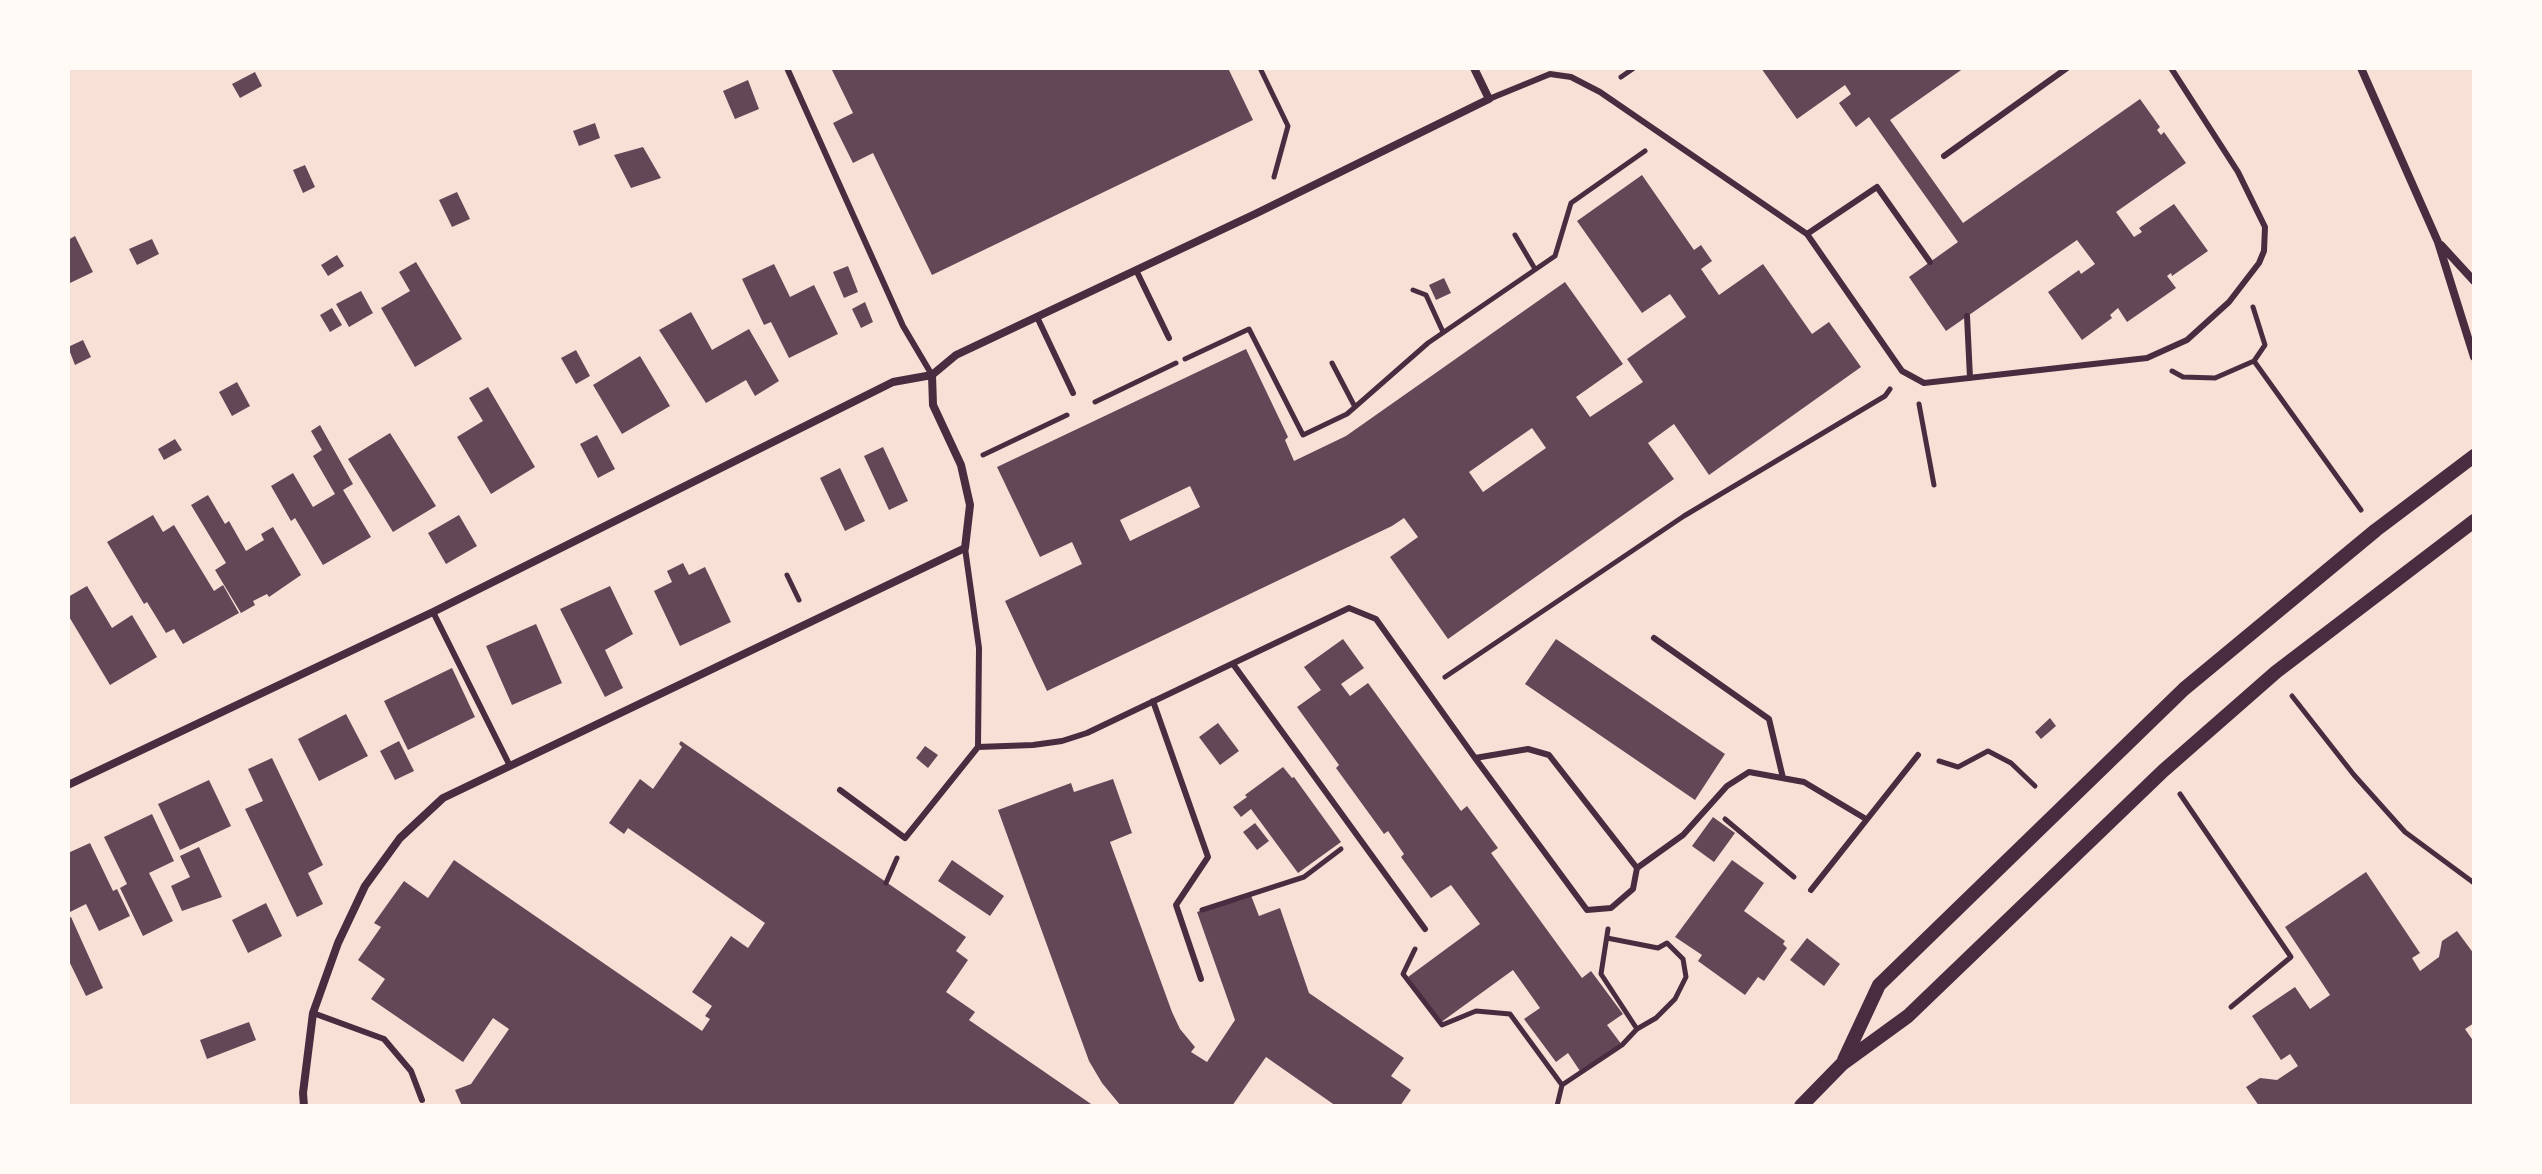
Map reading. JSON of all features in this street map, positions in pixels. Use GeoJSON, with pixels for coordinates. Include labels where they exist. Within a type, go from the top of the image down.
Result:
{"type":"FeatureCollection","features":[{"type":"Feature","properties":{"kind":"street"},"geometry":{"type":"LineString","coordinates":[[68,785],[433,612],[893,382],[932,375],[956,355],[1489,99],[1474,68]]}},
{"type":"Feature","properties":{"kind":"street"},"geometry":{"type":"LineString","coordinates":[[2361,68],[2438,242],[2474,357]]}},
{"type":"Feature","properties":{"kind":"street"},"geometry":{"type":"LineString","coordinates":[[2438,242],[2474,281]]}},
{"type":"Feature","properties":{"kind":"street"},"geometry":{"type":"LineString","coordinates":[[304,1106],[313,1013],[338,943],[365,886],[400,838],[443,798],[965,548],[970,505],[961,465],[933,405],[932,375]]}},
{"type":"Feature","properties":{"kind":"street"},"geometry":{"type":"LineString","coordinates":[[1842,1064],[1879,985],[2184,689],[2376,530],[2474,456]]}},
{"type":"Feature","properties":{"kind":"street"},"geometry":{"type":"LineString","coordinates":[[1801,1106],[1842,1064],[1908,1016],[2163,771],[2276,672],[2474,521]]}},
{"type":"Feature","properties":{"kind":"lane"},"geometry":{"type":"LineString","coordinates":[[787,68],[903,326],[932,375]]}},
{"type":"Feature","properties":{"kind":"lane"},"geometry":{"type":"LineString","coordinates":[[1944,156],[2067,68]]}},
{"type":"Feature","properties":{"kind":"lane"},"geometry":{"type":"LineString","coordinates":[[1489,99],[1550,74],[1571,77],[1600,92],[1807,234],[1902,371],[1924,383],[2147,358],[2187,340],[2229,302],[2264,251],[2265,227],[2238,172],[2171,68]]}},
{"type":"Feature","properties":{"kind":"lane"},"geometry":{"type":"LineString","coordinates":[[1807,234],[1877,187],[1930,262]]}},
{"type":"Feature","properties":{"kind":"lane"},"geometry":{"type":"LineString","coordinates":[[1136,270],[1169,338]]}},
{"type":"Feature","properties":{"kind":"lane"},"geometry":{"type":"LineString","coordinates":[[1967,316],[1970,378]]}},
{"type":"Feature","properties":{"kind":"lane"},"geometry":{"type":"LineString","coordinates":[[1037,317],[1073,393]]}},
{"type":"Feature","properties":{"kind":"lane"},"geometry":{"type":"LineString","coordinates":[[840,790],[905,838],[978,747],[979,648],[965,548]]}},
{"type":"Feature","properties":{"kind":"lane"},"geometry":{"type":"LineString","coordinates":[[978,747],[1062,741],[1087,733],[1349,608],[1376,619],[1587,910],[1611,908],[1633,889],[1637,868],[1683,835],[1727,786],[1749,772],[1804,782],[1866,819]]}},
{"type":"Feature","properties":{"kind":"lane"},"geometry":{"type":"LineString","coordinates":[[433,612],[510,766]]}},
{"type":"Feature","properties":{"kind":"lane"},"geometry":{"type":"LineString","coordinates":[[1654,638],[1769,719],[1783,778]]}},
{"type":"Feature","properties":{"kind":"lane"},"geometry":{"type":"LineString","coordinates":[[1233,664],[1425,929]]}},
{"type":"Feature","properties":{"kind":"lane"},"geometry":{"type":"LineString","coordinates":[[1153,701],[1208,857],[1176,905],[1201,979]]}},
{"type":"Feature","properties":{"kind":"lane"},"geometry":{"type":"LineString","coordinates":[[1475,758],[1528,749],[1549,755],[1637,868]]}},
{"type":"Feature","properties":{"kind":"lane"},"geometry":{"type":"LineString","coordinates":[[1811,890],[1918,755]]}},
{"type":"Feature","properties":{"kind":"lane"},"geometry":{"type":"LineString","coordinates":[[313,1013],[384,1039],[411,1071],[422,1100]]}},
{"type":"Feature","properties":{"kind":"path"},"geometry":{"type":"LineString","coordinates":[[1260,68],[1288,126],[1265,209]]}},
{"type":"Feature","properties":{"kind":"path"},"geometry":{"type":"LineString","coordinates":[[1081,408],[1249,329],[1303,435],[1347,414],[1443,332],[1555,256],[1571,203],[1666,137]]}},
{"type":"Feature","properties":{"kind":"path"},"geometry":{"type":"LineString","coordinates":[[1515,235],[1535,269]]}},
{"type":"Feature","properties":{"kind":"path"},"geometry":{"type":"LineString","coordinates":[[2147,358],[2183,377],[2215,378],[2254,361],[2265,345],[2253,306],[2242,285]]}},
{"type":"Feature","properties":{"kind":"path"},"geometry":{"type":"LineString","coordinates":[[1413,290],[1426,295],[1443,332]]}},
{"type":"Feature","properties":{"kind":"path"},"geometry":{"type":"LineString","coordinates":[[2254,361],[2376,530]]}},
{"type":"Feature","properties":{"kind":"path"},"geometry":{"type":"LineString","coordinates":[[1332,363],[1355,407]]}},
{"type":"Feature","properties":{"kind":"path"},"geometry":{"type":"LineString","coordinates":[[1428,688],[1684,516],[1885,396],[1902,371]]}},
{"type":"Feature","properties":{"kind":"path"},"geometry":{"type":"LineString","coordinates":[[1924,383],[1919,405],[1934,485]]}},
{"type":"Feature","properties":{"kind":"path"},"geometry":{"type":"LineString","coordinates":[[961,465],[1068,415]]}},
{"type":"Feature","properties":{"kind":"path"},"geometry":{"type":"LineString","coordinates":[[2276,672],[2354,775],[2405,832],[2474,883]]}},
{"type":"Feature","properties":{"kind":"path"},"geometry":{"type":"LineString","coordinates":[[1918,755],[1958,767],[1988,751],[2011,763],[2035,786]]}},
{"type":"Feature","properties":{"kind":"path"},"geometry":{"type":"LineString","coordinates":[[2163,771],[2291,957],[2231,1007]]}},
{"type":"Feature","properties":{"kind":"path"},"geometry":{"type":"LineString","coordinates":[[1710,805],[1811,890]]}},
{"type":"Feature","properties":{"kind":"path"},"geometry":{"type":"LineString","coordinates":[[1181,918],[1304,877],[1357,835]]}},
{"type":"Feature","properties":{"kind":"path"},"geometry":{"type":"LineString","coordinates":[[1611,908],[1601,974],[1637,1029]]}},
{"type":"Feature","properties":{"kind":"path"},"geometry":{"type":"LineString","coordinates":[[1425,929],[1403,974],[1442,1025],[1476,1011],[1510,1014],[1562,1085]]}},
{"type":"Feature","properties":{"kind":"path"},"geometry":{"type":"LineString","coordinates":[[1557,1106],[1562,1085],[1656,1018],[1675,999],[1686,977],[1683,959],[1667,943],[1658,948],[1607,938]]}},
{"type":"Feature","properties":{"kind":"building"},"geometry":{"type":"Polygon","coordinates":[[[831,68],[1228,68],[1253,120],[932,275],[873,153],[853,163],[833,123],[853,113],[831,68]]]}},
{"type":"Feature","properties":{"kind":"building"},"geometry":{"type":"Polygon","coordinates":[[[1761,68],[1964,68],[1890,120],[1963,223],[2140,99],[2160,127],[2157,130],[2161,135],[2164,132],[2186,163],[2116,212],[2134,237],[2142,232],[2139,228],[2174,204],[2208,251],[2172,276],[2171,273],[2167,276],[2176,288],[2127,322],[2118,308],[2110,315],[2112,318],[2082,340],[2048,292],[2079,270],[2081,274],[2095,264],[2077,240],[1946,331],[1909,277],[1958,242],[1869,117],[1856,127],[1839,103],[1851,94],[1845,85],[1797,119],[1761,68]]]}},
{"type":"Feature","properties":{"kind":"building"},"geometry":{"type":"Polygon","coordinates":[[[255,72],[262,86],[240,98],[232,84],[255,72]]]}},
{"type":"Feature","properties":{"kind":"building"},"geometry":{"type":"Polygon","coordinates":[[[748,80],[759,109],[735,119],[723,91],[748,80]]]}},
{"type":"Feature","properties":{"kind":"building"},"geometry":{"type":"Polygon","coordinates":[[[595,123],[600,138],[579,146],[573,131],[595,123]]]}},
{"type":"Feature","properties":{"kind":"building"},"geometry":{"type":"Polygon","coordinates":[[[643,147],[661,178],[631,188],[614,155],[643,147]]]}},
{"type":"Feature","properties":{"kind":"building"},"geometry":{"type":"Polygon","coordinates":[[[305,165],[315,187],[303,193],[293,170],[305,165]]]}},
{"type":"Feature","properties":{"kind":"building"},"geometry":{"type":"Polygon","coordinates":[[[1642,175],[1694,250],[1701,245],[1712,261],[1701,269],[1719,295],[1763,264],[1812,334],[1829,322],[1861,367],[1709,475],[1674,424],[1648,443],[1674,479],[1448,639],[1390,557],[1418,537],[1404,518],[1047,691],[1005,601],[1082,564],[1072,542],[1040,557],[997,467],[1246,349],[1288,437],[1285,440],[1294,461],[1346,436],[1565,282],[1623,364],[1576,397],[1590,417],[1643,382],[1627,359],[1686,317],[1670,294],[1642,313],[1577,221],[1642,175]],[[1532,428],[1469,472],[1483,492],[1546,448],[1532,428]],[[1190,486],[1120,520],[1130,541],[1200,507],[1190,486]]]}},
{"type":"Feature","properties":{"kind":"building"},"geometry":{"type":"Polygon","coordinates":[[[457,192],[470,219],[452,227],[439,200],[457,192]]]}},
{"type":"Feature","properties":{"kind":"building"},"geometry":{"type":"Polygon","coordinates":[[[75,236],[93,272],[70,283],[68,240],[75,236]]]}},
{"type":"Feature","properties":{"kind":"building"},"geometry":{"type":"Polygon","coordinates":[[[152,239],[159,254],[137,265],[129,249],[152,239]]]}},
{"type":"Feature","properties":{"kind":"building"},"geometry":{"type":"Polygon","coordinates":[[[337,255],[344,266],[328,276],[321,265],[337,255]]]}},
{"type":"Feature","properties":{"kind":"building"},"geometry":{"type":"Polygon","coordinates":[[[416,262],[462,339],[415,367],[381,308],[410,291],[399,272],[416,262]]]}},
{"type":"Feature","properties":{"kind":"building"},"geometry":{"type":"Polygon","coordinates":[[[774,264],[790,297],[814,285],[838,334],[789,358],[771,322],[764,325],[742,279],[774,264]]]}},
{"type":"Feature","properties":{"kind":"building"},"geometry":{"type":"Polygon","coordinates":[[[848,266],[858,292],[844,298],[833,272],[848,266]]]}},
{"type":"Feature","properties":{"kind":"building"},"geometry":{"type":"Polygon","coordinates":[[[1444,278],[1451,293],[1436,300],[1429,285],[1444,278]]]}},
{"type":"Feature","properties":{"kind":"building"},"geometry":{"type":"Polygon","coordinates":[[[361,291],[373,313],[349,327],[336,304],[361,291]]]}},
{"type":"Feature","properties":{"kind":"building"},"geometry":{"type":"Polygon","coordinates":[[[865,302],[873,322],[861,328],[852,309],[865,302]]]}},
{"type":"Feature","properties":{"kind":"building"},"geometry":{"type":"Polygon","coordinates":[[[332,308],[342,325],[330,332],[320,315],[332,308]]]}},
{"type":"Feature","properties":{"kind":"building"},"geometry":{"type":"Polygon","coordinates":[[[691,312],[712,350],[749,329],[779,381],[755,396],[746,380],[706,403],[659,330],[691,312]]]}},
{"type":"Feature","properties":{"kind":"building"},"geometry":{"type":"Polygon","coordinates":[[[83,340],[91,357],[75,365],[68,347],[83,340]]]}},
{"type":"Feature","properties":{"kind":"building"},"geometry":{"type":"Polygon","coordinates":[[[576,350],[590,376],[576,384],[561,358],[576,350]]]}},
{"type":"Feature","properties":{"kind":"building"},"geometry":{"type":"Polygon","coordinates":[[[640,356],[670,406],[622,434],[593,385],[640,356]]]}},
{"type":"Feature","properties":{"kind":"building"},"geometry":{"type":"Polygon","coordinates":[[[237,382],[250,406],[232,416],[219,392],[237,382]]]}},
{"type":"Feature","properties":{"kind":"building"},"geometry":{"type":"Polygon","coordinates":[[[488,387],[535,467],[491,494],[457,437],[483,421],[469,398],[488,387]]]}},
{"type":"Feature","properties":{"kind":"building"},"geometry":{"type":"Polygon","coordinates":[[[320,425],[353,484],[343,490],[371,537],[323,565],[295,518],[291,521],[271,486],[293,473],[313,507],[335,494],[313,456],[322,450],[311,431],[320,425]]]}},
{"type":"Feature","properties":{"kind":"building"},"geometry":{"type":"Polygon","coordinates":[[[390,433],[436,506],[393,532],[348,459],[390,433]]]}},
{"type":"Feature","properties":{"kind":"building"},"geometry":{"type":"Polygon","coordinates":[[[597,435],[615,469],[598,478],[580,444],[597,435]]]}},
{"type":"Feature","properties":{"kind":"building"},"geometry":{"type":"Polygon","coordinates":[[[175,439],[182,450],[164,460],[158,449],[175,439]]]}},
{"type":"Feature","properties":{"kind":"building"},"geometry":{"type":"Polygon","coordinates":[[[883,447],[908,501],[889,510],[864,456],[883,447]]]}},
{"type":"Feature","properties":{"kind":"building"},"geometry":{"type":"Polygon","coordinates":[[[840,468],[865,521],[845,531],[820,478],[840,468]]]}},
{"type":"Feature","properties":{"kind":"building"},"geometry":{"type":"Polygon","coordinates":[[[208,495],[225,524],[229,521],[246,551],[264,540],[261,534],[273,527],[301,575],[269,597],[267,594],[253,601],[255,605],[241,613],[215,570],[226,563],[191,505],[208,495]]]}},
{"type":"Feature","properties":{"kind":"building"},"geometry":{"type":"Polygon","coordinates":[[[153,515],[163,532],[174,525],[214,591],[223,585],[239,613],[183,644],[174,629],[166,633],[147,602],[144,604],[107,542],[153,515]]]}},
{"type":"Feature","properties":{"kind":"building"},"geometry":{"type":"Polygon","coordinates":[[[459,515],[477,546],[446,564],[428,533],[459,515]]]}},
{"type":"Feature","properties":{"kind":"building"},"geometry":{"type":"Polygon","coordinates":[[[683,563],[689,575],[705,567],[731,622],[680,646],[654,591],[672,582],[667,571],[683,563]]]}},
{"type":"Feature","properties":{"kind":"building"},"geometry":{"type":"Polygon","coordinates":[[[87,586],[112,628],[132,615],[157,657],[110,685],[68,615],[68,597],[87,586]]]}},
{"type":"Feature","properties":{"kind":"building"},"geometry":{"type":"Polygon","coordinates":[[[610,586],[633,634],[605,650],[623,688],[605,697],[560,609],[610,586]]]}},
{"type":"Feature","properties":{"kind":"building"},"geometry":{"type":"Polygon","coordinates":[[[536,624],[562,683],[512,705],[486,646],[536,624]]]}},
{"type":"Feature","properties":{"kind":"building"},"geometry":{"type":"Polygon","coordinates":[[[1343,639],[1364,668],[1341,684],[1350,696],[1368,683],[1461,811],[1467,806],[1498,848],[1491,853],[1582,978],[1591,971],[1623,1014],[1607,1025],[1622,1045],[1582,1074],[1568,1053],[1556,1062],[1524,1019],[1540,1008],[1513,970],[1440,1023],[1408,977],[1480,924],[1451,885],[1431,898],[1401,857],[1404,854],[1388,831],[1384,834],[1297,707],[1321,690],[1304,667],[1343,639]]]}},
{"type":"Feature","properties":{"kind":"building"},"geometry":{"type":"Polygon","coordinates":[[[1556,639],[1725,754],[1695,800],[1525,684],[1556,639]]]}},
{"type":"Feature","properties":{"kind":"building"},"geometry":{"type":"Polygon","coordinates":[[[452,668],[475,717],[408,750],[384,701],[452,668]]]}},
{"type":"Feature","properties":{"kind":"building"},"geometry":{"type":"Polygon","coordinates":[[[346,714],[368,756],[319,781],[298,739],[346,714]]]}},
{"type":"Feature","properties":{"kind":"building"},"geometry":{"type":"Polygon","coordinates":[[[2050,718],[2056,726],[2041,739],[2035,732],[2050,718]]]}},
{"type":"Feature","properties":{"kind":"building"},"geometry":{"type":"Polygon","coordinates":[[[1218,723],[1239,751],[1220,765],[1199,737],[1218,723]]]}},
{"type":"Feature","properties":{"kind":"building"},"geometry":{"type":"Polygon","coordinates":[[[399,741],[414,771],[395,780],[380,751],[399,741]]]}},
{"type":"Feature","properties":{"kind":"building"},"geometry":{"type":"Polygon","coordinates":[[[681,741],[966,937],[956,951],[968,960],[946,992],[975,1012],[969,1020],[1094,1106],[462,1106],[455,1090],[471,1084],[509,1029],[493,1018],[463,1062],[371,999],[385,979],[358,960],[381,927],[374,923],[404,881],[428,898],[454,860],[702,1031],[710,1019],[705,1016],[712,1006],[692,992],[731,936],[748,948],[765,923],[628,828],[624,834],[609,823],[640,779],[653,789],[682,747],[679,744],[681,741]]]}},
{"type":"Feature","properties":{"kind":"building"},"geometry":{"type":"Polygon","coordinates":[[[925,746],[938,755],[928,768],[916,758],[925,746]]]}},
{"type":"Feature","properties":{"kind":"building"},"geometry":{"type":"Polygon","coordinates":[[[272,758],[323,865],[308,873],[323,904],[297,917],[245,809],[263,801],[248,769],[272,758]]]}},
{"type":"Feature","properties":{"kind":"building"},"geometry":{"type":"Polygon","coordinates":[[[1283,767],[1294,777],[1341,842],[1298,873],[1251,809],[1241,817],[1233,807],[1283,767]]]}},
{"type":"Feature","properties":{"kind":"building"},"geometry":{"type":"Polygon","coordinates":[[[1113,779],[1132,833],[1110,842],[1172,1012],[1180,1029],[1195,1047],[1191,1052],[1207,1062],[1235,1020],[1197,912],[1250,893],[1259,916],[1280,908],[1309,993],[1404,1058],[1391,1076],[1411,1090],[1400,1106],[1336,1106],[1266,1057],[1232,1106],[1121,1106],[1089,1061],[998,810],[1071,783],[1074,792],[1113,779]]]}},
{"type":"Feature","properties":{"kind":"building"},"geometry":{"type":"Polygon","coordinates":[[[209,780],[231,826],[180,850],[158,804],[209,780]]]}},
{"type":"Feature","properties":{"kind":"building"},"geometry":{"type":"Polygon","coordinates":[[[152,814],[174,861],[149,873],[173,921],[143,936],[120,888],[127,884],[104,837],[152,814]]]}},
{"type":"Feature","properties":{"kind":"building"},"geometry":{"type":"Polygon","coordinates":[[[1713,817],[1735,833],[1714,862],[1692,846],[1713,817]]]}},
{"type":"Feature","properties":{"kind":"building"},"geometry":{"type":"Polygon","coordinates":[[[1255,823],[1269,841],[1257,850],[1243,832],[1255,823]]]}},
{"type":"Feature","properties":{"kind":"building"},"geometry":{"type":"Polygon","coordinates":[[[90,843],[113,891],[117,889],[130,916],[99,931],[86,904],[68,913],[68,853],[90,843]]]}},
{"type":"Feature","properties":{"kind":"building"},"geometry":{"type":"Polygon","coordinates":[[[199,847],[222,897],[182,911],[171,886],[190,877],[180,856],[199,847]]]}},
{"type":"Feature","properties":{"kind":"building"},"geometry":{"type":"Polygon","coordinates":[[[952,860],[1004,896],[990,916],[938,881],[952,860]]]}},
{"type":"Feature","properties":{"kind":"building"},"geometry":{"type":"Polygon","coordinates":[[[1732,860],[1764,883],[1744,911],[1785,941],[1783,944],[1787,948],[1764,981],[1758,977],[1745,995],[1698,961],[1702,955],[1675,937],[1732,860]]]}},
{"type":"Feature","properties":{"kind":"building"},"geometry":{"type":"Polygon","coordinates":[[[2366,872],[2420,953],[2412,958],[2420,971],[2439,957],[2442,941],[2457,931],[2474,954],[2474,1023],[2465,1029],[2474,1042],[2474,1106],[2259,1106],[2246,1087],[2260,1078],[2277,1080],[2298,1066],[2290,1054],[2281,1060],[2252,1016],[2295,987],[2310,1009],[2330,995],[2285,927],[2366,872]]]}},
{"type":"Feature","properties":{"kind":"building"},"geometry":{"type":"Polygon","coordinates":[[[266,903],[282,936],[248,953],[232,920],[266,903]]]}},
{"type":"Feature","properties":{"kind":"building"},"geometry":{"type":"Polygon","coordinates":[[[71,917],[103,988],[86,996],[68,959],[68,918],[71,917]]]}},
{"type":"Feature","properties":{"kind":"building"},"geometry":{"type":"Polygon","coordinates":[[[1807,938],[1840,964],[1824,986],[1790,960],[1807,938]]]}},
{"type":"Feature","properties":{"kind":"building"},"geometry":{"type":"Polygon","coordinates":[[[249,1022],[256,1040],[207,1059],[200,1040],[249,1022]]]}}]}
